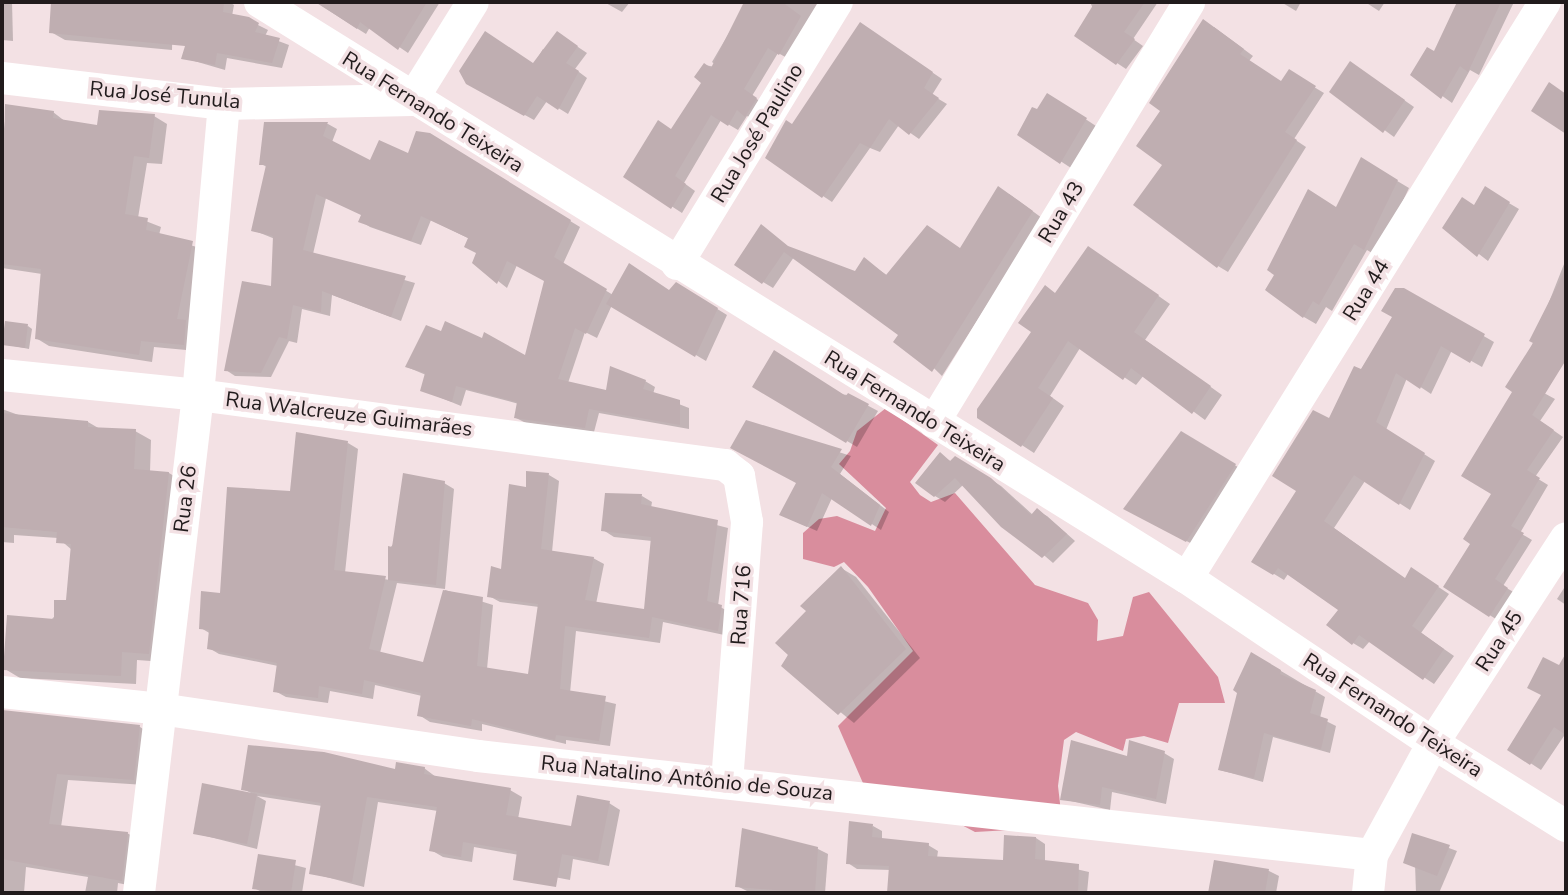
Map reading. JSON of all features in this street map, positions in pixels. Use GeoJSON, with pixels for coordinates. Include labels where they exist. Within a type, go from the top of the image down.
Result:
{"type":"FeatureCollection","features":[{"type":"Feature","properties":{"kind":"street","name":"Rua Fernando Teixeira"},"geometry":{"type":"LineString","coordinates":[[260,2],[412,100],[1188,578],[1433,743],[1566,826]]}},
{"type":"Feature","properties":{"kind":"street"},"geometry":{"type":"LineString","coordinates":[[412,100],[473,2]]}},
{"type":"Feature","properties":{"kind":"street","name":"Rua José Paulino"},"geometry":{"type":"LineString","coordinates":[[677,264],[837,2]]}},
{"type":"Feature","properties":{"kind":"street","name":"Rua 43"},"geometry":{"type":"LineString","coordinates":[[934,422],[1189,2]]}},
{"type":"Feature","properties":{"kind":"street","name":"Rua 44"},"geometry":{"type":"LineString","coordinates":[[1188,578],[1545,2]]}},
{"type":"Feature","properties":{"kind":"street","name":"Rua José Tunula"},"geometry":{"type":"LineString","coordinates":[[2,78],[224,104],[412,100]]}},
{"type":"Feature","properties":{"kind":"street","name":"Rua 26"},"geometry":{"type":"LineString","coordinates":[[139,893],[198,395],[224,104]]}},
{"type":"Feature","properties":{"kind":"street","name":"Rua Walcreuze Guimarães"},"geometry":{"type":"LineString","coordinates":[[2,374],[198,395],[696,458]]}},
{"type":"Feature","properties":{"kind":"street","name":"Rua 716"},"geometry":{"type":"LineString","coordinates":[[696,458],[725,465],[739,476],[746,494],[727,782]]}},
{"type":"Feature","properties":{"kind":"street","name":"Rua 45"},"geometry":{"type":"LineString","coordinates":[[1373,855],[1433,743],[1566,538]]}},
{"type":"Feature","properties":{"kind":"street","name":"Rua Natalino Antônio de Souza"},"geometry":{"type":"LineString","coordinates":[[2,692],[160,709],[478,756],[1373,855]]}},
{"type":"Feature","properties":{"kind":"street"},"geometry":{"type":"LineString","coordinates":[[1368,893],[1373,855]]}},
{"type":"Feature","properties":{"kind":"shaded area"},"geometry":{"type":"Polygon","coordinates":[[[886,408],[938,445],[910,482],[920,495],[931,502],[955,493],[1035,585],[1088,603],[1098,620],[1097,641],[1123,636],[1133,597],[1149,592],[1218,677],[1225,703],[1179,703],[1168,743],[1144,736],[1126,739],[1123,751],[1076,732],[1064,740],[1058,786],[1061,812],[1010,830],[975,832],[937,812],[866,790],[838,726],[913,651],[868,587],[844,562],[834,567],[803,559],[803,533],[819,519],[837,516],[875,531],[886,508],[839,464],[850,451],[857,431],[886,408]]]}},
{"type":"Feature","properties":{"kind":"building"},"geometry":{"type":"Polygon","coordinates":[[[51,2],[224,2],[223,12],[249,17],[259,23],[255,32],[280,38],[272,63],[217,53],[215,65],[181,59],[185,46],[49,33],[51,2]]]}},
{"type":"Feature","properties":{"kind":"building"},"geometry":{"type":"Polygon","coordinates":[[[316,2],[427,2],[398,50],[360,22],[357,29],[316,2]]]}},
{"type":"Feature","properties":{"kind":"building"},"geometry":{"type":"Polygon","coordinates":[[[744,2],[782,2],[801,16],[779,55],[768,48],[744,89],[757,98],[745,117],[737,110],[728,126],[711,115],[675,176],[686,184],[671,209],[623,177],[658,120],[671,129],[701,83],[694,77],[704,63],[711,68],[744,2]]]}},
{"type":"Feature","properties":{"kind":"building"},"geometry":{"type":"Polygon","coordinates":[[[1095,2],[1145,2],[1124,32],[1135,39],[1116,65],[1074,36],[1095,2]]]}},
{"type":"Feature","properties":{"kind":"building"},"geometry":{"type":"Polygon","coordinates":[[[1457,2],[1501,2],[1468,72],[1460,66],[1441,99],[1410,75],[1427,47],[1434,51],[1457,2]]]}},
{"type":"Feature","properties":{"kind":"building"},"geometry":{"type":"Polygon","coordinates":[[[1203,19],[1244,49],[1240,54],[1281,81],[1289,69],[1316,86],[1285,132],[1297,140],[1217,268],[1133,205],[1162,165],[1136,146],[1160,111],[1149,103],[1203,19]]]}},
{"type":"Feature","properties":{"kind":"building"},"geometry":{"type":"Polygon","coordinates":[[[860,22],[933,72],[924,88],[939,98],[909,135],[889,119],[870,148],[860,143],[822,198],[765,158],[786,120],[792,124],[860,22]]]}},
{"type":"Feature","properties":{"kind":"building"},"geometry":{"type":"Polygon","coordinates":[[[485,31],[533,63],[557,31],[578,46],[566,63],[579,71],[558,110],[537,96],[524,116],[466,84],[459,71],[485,31]]]}},
{"type":"Feature","properties":{"kind":"building"},"geometry":{"type":"Polygon","coordinates":[[[1350,61],[1405,100],[1383,133],[1329,92],[1350,61]]]}},
{"type":"Feature","properties":{"kind":"building"},"geometry":{"type":"Polygon","coordinates":[[[1549,82],[1566,94],[1566,134],[1531,111],[1549,82]]]}},
{"type":"Feature","properties":{"kind":"building"},"geometry":{"type":"Polygon","coordinates":[[[1047,93],[1087,118],[1060,164],[1017,135],[1032,107],[1037,109],[1047,93]]]}},
{"type":"Feature","properties":{"kind":"building"},"geometry":{"type":"Polygon","coordinates":[[[5,104],[54,111],[53,118],[97,125],[99,110],[155,114],[149,158],[134,156],[125,214],[148,218],[146,230],[193,241],[177,319],[186,320],[184,345],[141,341],[139,355],[35,339],[41,269],[2,264],[5,104]]]}},
{"type":"Feature","properties":{"kind":"building"},"geometry":{"type":"Polygon","coordinates":[[[264,122],[328,122],[323,136],[370,160],[379,140],[408,153],[416,131],[430,133],[571,220],[554,257],[607,289],[586,334],[575,328],[558,379],[606,390],[610,366],[646,380],[643,389],[680,400],[680,425],[589,409],[585,428],[514,418],[517,402],[456,386],[452,402],[420,391],[425,373],[405,367],[426,325],[441,331],[445,321],[482,338],[484,332],[525,355],[544,281],[507,261],[497,284],[472,263],[476,253],[464,247],[468,238],[421,216],[411,241],[358,222],[361,215],[316,194],[303,250],[406,276],[391,317],[322,291],[321,312],[293,305],[287,339],[279,337],[261,373],[224,371],[242,281],[271,286],[273,236],[251,231],[266,165],[259,165],[264,122]]]}},
{"type":"Feature","properties":{"kind":"building"},"geometry":{"type":"Polygon","coordinates":[[[1361,157],[1398,180],[1364,250],[1354,244],[1319,305],[1313,301],[1303,318],[1265,290],[1274,275],[1267,270],[1308,189],[1336,207],[1361,157]]]}},
{"type":"Feature","properties":{"kind":"building"},"geometry":{"type":"Polygon","coordinates":[[[998,186],[1033,211],[932,372],[893,342],[898,335],[784,252],[762,284],[734,265],[761,224],[788,246],[855,271],[864,257],[886,275],[927,225],[960,248],[998,186]]]}},
{"type":"Feature","properties":{"kind":"building"},"geometry":{"type":"Polygon","coordinates":[[[1485,186],[1510,202],[1477,257],[1442,228],[1462,197],[1474,205],[1485,186]]]}},
{"type":"Feature","properties":{"kind":"building"},"geometry":{"type":"Polygon","coordinates":[[[1088,246],[1159,295],[1134,332],[1211,386],[1192,414],[1131,368],[1123,380],[1068,341],[1038,388],[1053,398],[1021,447],[977,418],[977,409],[1031,332],[1018,323],[1045,285],[1055,293],[1088,246]]]}},
{"type":"Feature","properties":{"kind":"building"},"geometry":{"type":"Polygon","coordinates":[[[629,263],[669,290],[676,282],[718,308],[695,357],[606,304],[629,263]]]}},
{"type":"Feature","properties":{"kind":"building"},"geometry":{"type":"Polygon","coordinates":[[[1566,268],[1566,360],[1532,415],[1554,430],[1527,470],[1540,478],[1511,526],[1524,533],[1495,579],[1508,588],[1489,617],[1443,587],[1470,544],[1463,539],[1491,494],[1461,476],[1512,392],[1505,387],[1533,343],[1529,341],[1566,268]]]}},
{"type":"Feature","properties":{"kind":"building"},"geometry":{"type":"Polygon","coordinates":[[[1395,288],[1404,288],[1485,334],[1470,363],[1441,346],[1420,389],[1396,373],[1376,422],[1425,453],[1399,505],[1354,475],[1324,521],[1405,578],[1411,567],[1439,586],[1412,626],[1444,649],[1423,680],[1359,635],[1352,645],[1326,625],[1338,610],[1278,568],[1273,575],[1251,562],[1296,491],[1272,476],[1313,410],[1329,418],[1354,366],[1361,369],[1392,317],[1381,311],[1395,288]]]}},
{"type":"Feature","properties":{"kind":"building"},"geometry":{"type":"Polygon","coordinates":[[[5,321],[28,324],[25,348],[2,345],[5,321]]]}},
{"type":"Feature","properties":{"kind":"building"},"geometry":{"type":"Polygon","coordinates":[[[774,350],[846,396],[848,393],[869,404],[846,443],[752,387],[774,350]]]}},
{"type":"Feature","properties":{"kind":"building"},"geometry":{"type":"Polygon","coordinates":[[[2,413],[88,421],[88,427],[136,429],[134,469],[169,472],[149,654],[122,652],[121,676],[3,670],[7,615],[54,619],[54,600],[66,600],[71,544],[56,543],[57,532],[2,527],[2,413]]]}},
{"type":"Feature","properties":{"kind":"building"},"geometry":{"type":"Polygon","coordinates":[[[746,420],[842,449],[831,467],[880,505],[871,526],[822,493],[807,527],[779,515],[796,483],[730,448],[746,420]]]}},
{"type":"Feature","properties":{"kind":"building"},"geometry":{"type":"Polygon","coordinates":[[[1181,431],[1236,464],[1186,542],[1123,509],[1181,431]]]}},
{"type":"Feature","properties":{"kind":"building"},"geometry":{"type":"Polygon","coordinates":[[[296,432],[348,441],[334,570],[386,576],[369,649],[423,662],[443,590],[483,597],[477,666],[528,674],[538,604],[487,597],[491,566],[501,569],[509,484],[526,487],[526,471],[549,473],[541,549],[594,557],[585,600],[644,609],[651,537],[601,531],[605,493],[642,494],[641,504],[718,520],[707,601],[722,605],[718,631],[652,617],[649,638],[565,626],[560,689],[606,696],[599,741],[556,735],[555,740],[472,719],[471,726],[417,716],[421,693],[364,680],[362,694],[319,686],[318,698],[273,692],[277,663],[207,649],[209,630],[199,629],[201,591],[220,593],[227,487],[290,491],[296,432]]]}},
{"type":"Feature","properties":{"kind":"building"},"geometry":{"type":"Polygon","coordinates":[[[940,452],[950,461],[955,456],[991,478],[1031,515],[1037,508],[1067,534],[1042,558],[1001,527],[955,478],[934,497],[915,483],[940,452]]]}},
{"type":"Feature","properties":{"kind":"building"},"geometry":{"type":"Polygon","coordinates":[[[403,473],[445,481],[436,585],[388,580],[388,546],[392,547],[403,473]]]}},
{"type":"Feature","properties":{"kind":"building"},"geometry":{"type":"Polygon","coordinates":[[[841,566],[906,649],[838,715],[781,666],[788,655],[775,643],[806,611],[800,606],[841,566]]]}},
{"type":"Feature","properties":{"kind":"building"},"geometry":{"type":"Polygon","coordinates":[[[1251,652],[1281,670],[1280,674],[1316,690],[1310,713],[1328,719],[1321,749],[1264,733],[1254,778],[1218,770],[1237,693],[1233,690],[1251,652]]]}},
{"type":"Feature","properties":{"kind":"building"},"geometry":{"type":"Polygon","coordinates":[[[1566,653],[1566,735],[1554,727],[1530,765],[1507,750],[1541,695],[1527,688],[1543,657],[1559,665],[1566,653]]]}},
{"type":"Feature","properties":{"kind":"building"},"geometry":{"type":"Polygon","coordinates":[[[2,710],[140,725],[134,780],[57,774],[49,824],[128,832],[122,881],[2,859],[2,710]]]}},
{"type":"Feature","properties":{"kind":"building"},"geometry":{"type":"Polygon","coordinates":[[[1071,740],[1127,756],[1129,740],[1165,751],[1156,799],[1102,787],[1100,805],[1060,800],[1071,740]]]}},
{"type":"Feature","properties":{"kind":"building"},"geometry":{"type":"Polygon","coordinates":[[[248,745],[324,752],[395,769],[396,762],[425,767],[424,774],[511,788],[506,815],[571,826],[577,795],[610,801],[598,861],[562,854],[556,887],[513,880],[517,851],[463,842],[461,857],[429,851],[437,807],[367,797],[352,882],[309,874],[321,803],[241,790],[248,745]]]}},
{"type":"Feature","properties":{"kind":"building"},"geometry":{"type":"Polygon","coordinates":[[[202,783],[257,794],[247,844],[193,834],[202,783]]]}},
{"type":"Feature","properties":{"kind":"building"},"geometry":{"type":"Polygon","coordinates":[[[849,821],[873,824],[872,837],[929,843],[928,856],[1003,860],[1004,835],[1036,837],[1035,859],[1079,864],[1078,893],[887,893],[889,866],[846,864],[849,821]]]}},
{"type":"Feature","properties":{"kind":"building"},"geometry":{"type":"Polygon","coordinates":[[[742,828],[818,847],[815,893],[735,887],[742,828]]]}},
{"type":"Feature","properties":{"kind":"building"},"geometry":{"type":"Polygon","coordinates":[[[1412,833],[1450,845],[1437,876],[1403,863],[1412,833]]]}},
{"type":"Feature","properties":{"kind":"building"},"geometry":{"type":"Polygon","coordinates":[[[258,854],[296,860],[291,893],[252,889],[258,854]]]}},
{"type":"Feature","properties":{"kind":"building"},"geometry":{"type":"Polygon","coordinates":[[[1214,860],[1269,869],[1265,893],[1208,893],[1214,860]]]}}]}
